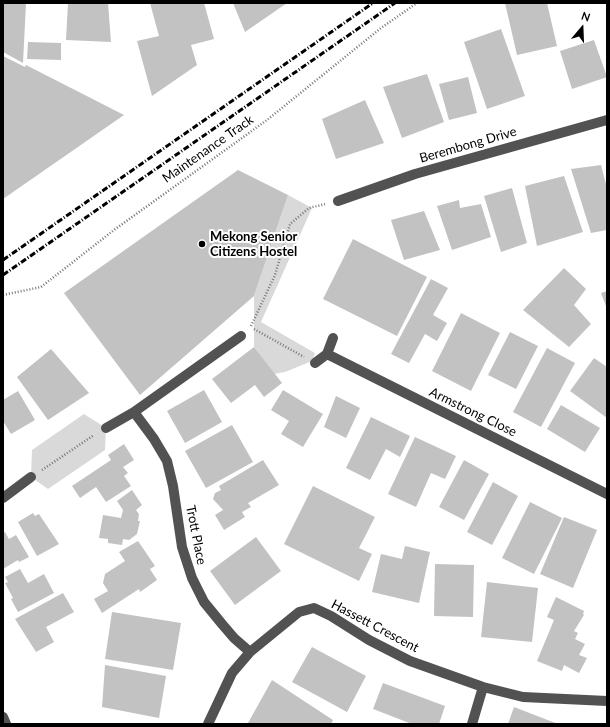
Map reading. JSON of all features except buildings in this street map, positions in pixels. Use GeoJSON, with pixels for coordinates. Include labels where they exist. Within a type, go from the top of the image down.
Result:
{"type":"FeatureCollection","features":[{"type":"Feature","properties":{"kind":"street","name":"Berembong Drive"},"geometry":{"type":"LineString","coordinates":[[338,201],[414,174],[607,120]]}},
{"type":"Feature","properties":{"kind":"street"},"geometry":{"type":"LineString","coordinates":[[106,428],[134,412],[240,336]]}},
{"type":"Feature","properties":{"kind":"street"},"geometry":{"type":"LineString","coordinates":[[315,363],[327,354],[333,338]]}},
{"type":"Feature","properties":{"kind":"street","name":"Armstrong Close"},"geometry":{"type":"LineString","coordinates":[[327,354],[607,494]]}},
{"type":"Feature","properties":{"kind":"street","name":"Trott Place"},"geometry":{"type":"LineString","coordinates":[[134,412],[154,439],[167,461],[174,486],[182,547],[192,578],[204,602],[234,638],[250,652]]}},
{"type":"Feature","properties":{"kind":"street"},"geometry":{"type":"LineString","coordinates":[[3,498],[31,477]]}},
{"type":"Feature","properties":{"kind":"street","name":"Hassett Crescent"},"geometry":{"type":"LineString","coordinates":[[208,724],[232,673],[250,652],[299,612],[314,608],[369,640],[410,661],[483,686],[524,697],[607,701]]}},
{"type":"Feature","properties":{"kind":"street"},"geometry":{"type":"LineString","coordinates":[[472,724],[483,686]]}},
{"type":"Feature","properties":{"kind":"street"},"geometry":{"type":"LineString","coordinates":[[3,717],[6,724]]}},
{"type":"Feature","properties":{"kind":"path","name":"Maintenance Track"},"geometry":{"type":"LineString","coordinates":[[3,295],[41,287],[114,230],[267,120],[381,28],[417,3]]}},
{"type":"Feature","properties":{"kind":"path"},"geometry":{"type":"LineString","coordinates":[[309,208],[290,224],[275,275],[251,327],[315,363]]}},
{"type":"Feature","properties":{"kind":"path"},"geometry":{"type":"LineString","coordinates":[[31,477],[106,428]]}},
{"type":"Feature","properties":{"kind":"shaded area"},"geometry":{"type":"Polygon","coordinates":[[[288,195],[312,208],[261,322],[315,353],[312,361],[285,372],[274,374],[254,347],[254,296],[288,195]]]}},
{"type":"Feature","properties":{"kind":"shaded area"},"geometry":{"type":"Polygon","coordinates":[[[84,414],[106,428],[105,450],[48,489],[31,477],[32,450],[84,414]]]}},
{"type":"Feature","properties":{"kind":"railway"},"geometry":{"type":"LineString","coordinates":[[3,260],[373,3]]}},
{"type":"Feature","properties":{"kind":"railway"},"geometry":{"type":"LineString","coordinates":[[3,275],[395,3]]}},
{"type":"Feature","properties":{"kind":"place","name":"Mekong Senior Citizens Hostel"},"geometry":{"type":"Point","coordinates":[202,244]}}]}
